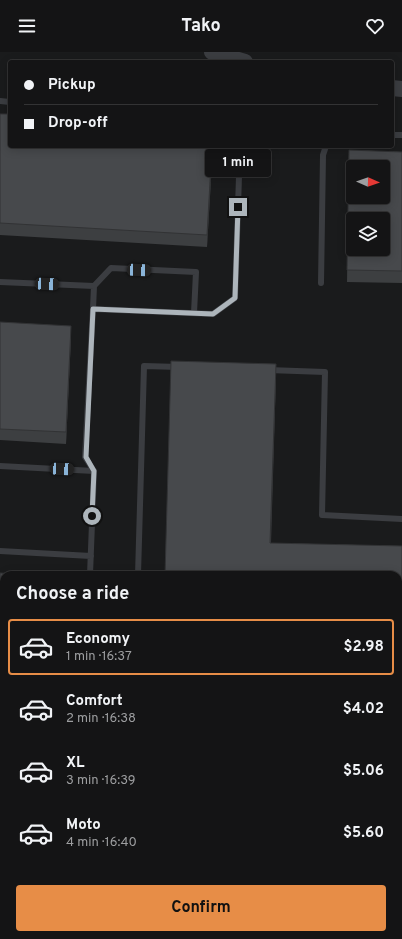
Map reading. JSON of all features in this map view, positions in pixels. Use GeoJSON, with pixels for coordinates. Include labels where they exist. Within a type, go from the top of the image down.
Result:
{"type":"FeatureCollection","features":[{"type":"Feature","properties":{"kind":"street"},"geometry":{"type":"LineString","coordinates":[[212,52],[239,60]]}},
{"type":"Feature","properties":{"kind":"lane"},"geometry":{"type":"LineString","coordinates":[[93,309],[213,314],[235,298],[240,148]]}},
{"type":"Feature","properties":{"kind":"lane"},"geometry":{"type":"LineString","coordinates":[[321,283],[323,155],[325,148]]}},
{"type":"Feature","properties":{"kind":"lane"},"geometry":{"type":"LineString","coordinates":[[90,571],[94,471],[86,457],[94,286],[111,268],[196,272],[194,313]]}},
{"type":"Feature","properties":{"kind":"lane"},"geometry":{"type":"LineString","coordinates":[[0,282],[94,286]]}},
{"type":"Feature","properties":{"kind":"lane"},"geometry":{"type":"LineString","coordinates":[[138,571],[144,366],[183,367]]}},
{"type":"Feature","properties":{"kind":"lane"},"geometry":{"type":"LineString","coordinates":[[262,370],[326,372],[322,515],[402,519]]}},
{"type":"Feature","properties":{"kind":"lane"},"geometry":{"type":"LineString","coordinates":[[0,466],[94,471]]}},
{"type":"Feature","properties":{"kind":"lane"},"geometry":{"type":"LineString","coordinates":[[0,551],[91,556]]}},
{"type":"Feature","properties":{"kind":"building"},"geometry":{"type":"Polygon","coordinates":[[[0,114],[8,114],[8,148],[212,148],[207,235],[0,223],[0,114]]]}},
{"type":"Feature","properties":{"kind":"building"},"geometry":{"type":"Polygon","coordinates":[[[349,150],[402,152],[402,271],[347,270],[347,256],[390,256],[390,212],[348,212],[348,204],[390,204],[390,160],[349,160],[349,150]]]}},
{"type":"Feature","properties":{"kind":"building"},"geometry":{"type":"Polygon","coordinates":[[[0,322],[71,326],[66,432],[0,429],[0,322]]]}},
{"type":"Feature","properties":{"kind":"building"},"geometry":{"type":"Polygon","coordinates":[[[171,361],[276,364],[270,543],[402,546],[402,571],[165,571],[171,361]]]}},
{"type":"Feature","properties":{"kind":"route"},"geometry":{"type":"LineString","coordinates":[[92,516],[94,471],[86,457],[93,309],[213,314],[235,298],[238,207]]}}]}
